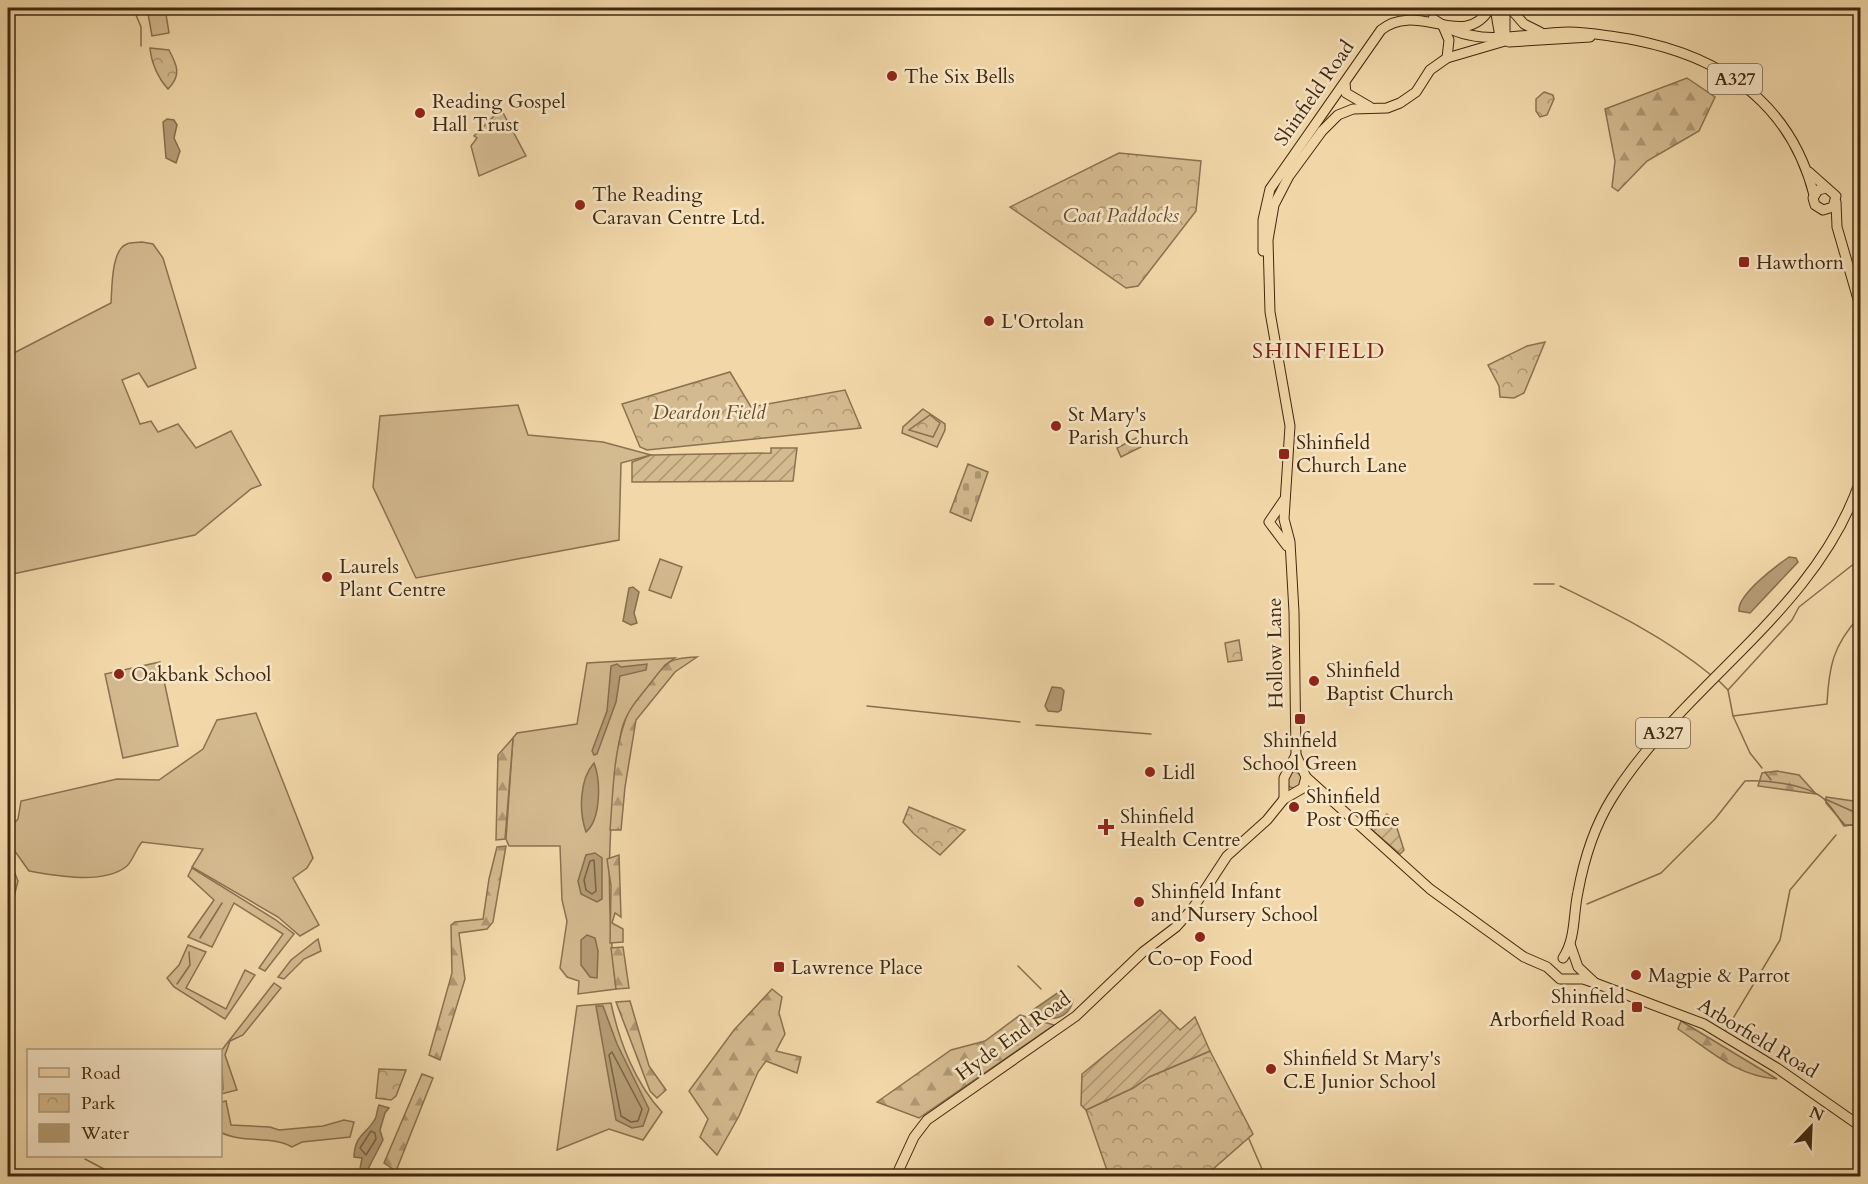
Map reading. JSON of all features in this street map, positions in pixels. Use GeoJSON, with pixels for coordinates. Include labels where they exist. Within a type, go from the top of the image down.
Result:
{"type":"FeatureCollection","features":[{"type":"Feature","properties":{"kind":"main road"},"geometry":{"type":"LineString","coordinates":[[1433,19],[1449,24],[1469,25],[1482,18],[1490,8]]}},
{"type":"Feature","properties":{"kind":"main road"},"geometry":{"type":"LineString","coordinates":[[1495,8],[1504,38]]}},
{"type":"Feature","properties":{"kind":"main road"},"geometry":{"type":"LineString","coordinates":[[1504,38],[1505,8]]}},
{"type":"Feature","properties":{"kind":"main road","name":"A327"},"geometry":{"type":"LineString","coordinates":[[1510,8],[1527,27],[1546,33],[1572,32],[1641,40],[1675,50],[1730,76],[1772,113],[1791,138],[1809,172],[1814,195]]}},
{"type":"Feature","properties":{"kind":"main road","name":"Shinfield Road"},"geometry":{"type":"LineString","coordinates":[[1273,184],[1372,41],[1387,25],[1412,16],[1433,19]]}},
{"type":"Feature","properties":{"kind":"main road"},"geometry":{"type":"LineString","coordinates":[[1433,19],[1443,26],[1474,38],[1504,38],[1546,33]]}},
{"type":"Feature","properties":{"kind":"main road"},"geometry":{"type":"LineString","coordinates":[[1443,26],[1449,40],[1447,58]]}},
{"type":"Feature","properties":{"kind":"main road","name":"A327"},"geometry":{"type":"LineString","coordinates":[[1504,38],[1524,42],[1607,36]]}},
{"type":"Feature","properties":{"kind":"main road"},"geometry":{"type":"LineString","coordinates":[[1345,83],[1346,93],[1372,108],[1387,108],[1407,100],[1430,70],[1447,58],[1504,38]]}},
{"type":"Feature","properties":{"kind":"main road","name":"Shinfield Road"},"geometry":{"type":"LineString","coordinates":[[1273,184],[1334,118],[1353,109],[1372,108]]}},
{"type":"Feature","properties":{"kind":"main road","name":"A327"},"geometry":{"type":"LineString","coordinates":[[1809,172],[1827,188]]}},
{"type":"Feature","properties":{"kind":"main road","name":"Hollow Lane"},"geometry":{"type":"LineString","coordinates":[[1273,184],[1264,211],[1262,239],[1269,283],[1272,324],[1290,426],[1285,521],[1290,550],[1295,632],[1296,755],[1284,778],[1286,786],[1284,799]]}},
{"type":"Feature","properties":{"kind":"main road"},"geometry":{"type":"LineString","coordinates":[[1838,227],[1823,210],[1815,205],[1814,195],[1821,188],[1827,188],[1834,193],[1838,227],[1860,306]]}},
{"type":"Feature","properties":{"kind":"main road"},"geometry":{"type":"LineString","coordinates":[[1823,210],[1831,209],[1836,202]]}},
{"type":"Feature","properties":{"kind":"main road","name":"A327"},"geometry":{"type":"LineString","coordinates":[[1555,974],[1570,944],[1585,859],[1597,827],[1612,798],[1654,742],[1803,583],[1834,540],[1860,481]]}},
{"type":"Feature","properties":{"kind":"main road","name":"Hollow Lane"},"geometry":{"type":"LineString","coordinates":[[1275,514],[1287,494]]}},
{"type":"Feature","properties":{"kind":"main road"},"geometry":{"type":"LineString","coordinates":[[1275,529],[1281,528],[1285,521],[1281,514],[1275,514],[1269,522],[1290,550]]}},
{"type":"Feature","properties":{"kind":"main road","name":"Hollow Lane"},"geometry":{"type":"LineString","coordinates":[[1296,755],[1304,774]]}},
{"type":"Feature","properties":{"kind":"main road"},"geometry":{"type":"LineString","coordinates":[[1290,770],[1304,774],[1430,889],[1524,957],[1555,974]]}},
{"type":"Feature","properties":{"kind":"main road"},"geometry":{"type":"LineString","coordinates":[[1284,799],[1299,790],[1304,774]]}},
{"type":"Feature","properties":{"kind":"main road"},"geometry":{"type":"LineString","coordinates":[[1286,786],[1325,793]]}},
{"type":"Feature","properties":{"kind":"main road","name":"Hyde End Road"},"geometry":{"type":"LineString","coordinates":[[896,1176],[914,1137],[927,1120],[1066,1024],[1164,934],[1176,927],[1188,914],[1227,856],[1268,820],[1284,799]]}},
{"type":"Feature","properties":{"kind":"main road","name":"A327"},"geometry":{"type":"LineString","coordinates":[[1570,944],[1576,963]]}},
{"type":"Feature","properties":{"kind":"main road"},"geometry":{"type":"LineString","coordinates":[[1540,964],[1560,960],[1576,963],[1573,979]]}},
{"type":"Feature","properties":{"kind":"main road","name":"Arborfield Road"},"geometry":{"type":"LineString","coordinates":[[1576,963],[1595,983]]}},
{"type":"Feature","properties":{"kind":"main road","name":"Arborfield Road"},"geometry":{"type":"LineString","coordinates":[[1555,974],[1564,981],[1583,978],[1680,1014],[1719,1033],[1806,1087],[1860,1126]]}},
{"type":"Feature","properties":{"kind":"green space"},"geometry":{"type":"Polygon","coordinates":[[[147,8],[165,8],[169,33],[152,36],[147,8]]]}},
{"type":"Feature","properties":{"kind":"green space"},"geometry":{"type":"Polygon","coordinates":[[[150,48],[169,50],[174,60],[177,74],[168,89],[156,70],[150,48]]]}},
{"type":"Feature","properties":{"kind":"green space"},"geometry":{"type":"Polygon","coordinates":[[[1687,78],[1715,97],[1699,131],[1647,161],[1618,191],[1612,187],[1615,161],[1605,109],[1687,78]]]}},
{"type":"Feature","properties":{"kind":"green space"},"geometry":{"type":"Polygon","coordinates":[[[1544,92],[1553,95],[1554,99],[1547,115],[1540,117],[1536,111],[1536,99],[1544,92]]]}},
{"type":"Feature","properties":{"kind":"green space"},"geometry":{"type":"Polygon","coordinates":[[[501,109],[526,156],[479,176],[471,146],[477,138],[474,136],[501,109]]]}},
{"type":"Feature","properties":{"kind":"green space","name":"Coat Paddocks"},"geometry":{"type":"Polygon","coordinates":[[[1119,153],[1201,161],[1196,211],[1138,286],[1126,288],[1010,207],[1119,153]]]}},
{"type":"Feature","properties":{"kind":"green space"},"geometry":{"type":"Polygon","coordinates":[[[142,242],[153,244],[163,258],[196,368],[148,387],[139,373],[122,380],[140,424],[151,421],[158,432],[178,424],[196,448],[231,431],[261,485],[251,489],[195,535],[8,575],[8,388],[14,386],[8,375],[8,356],[111,303],[113,270],[118,254],[127,244],[142,242]]]}},
{"type":"Feature","properties":{"kind":"green space"},"geometry":{"type":"Polygon","coordinates":[[[1545,342],[1524,393],[1514,398],[1500,397],[1499,386],[1488,365],[1527,346],[1545,342]]]}},
{"type":"Feature","properties":{"kind":"green space","name":"Deardon Field"},"geometry":{"type":"Polygon","coordinates":[[[730,372],[751,407],[845,390],[861,428],[647,450],[640,447],[622,404],[730,372]]]}},
{"type":"Feature","properties":{"kind":"green space"},"geometry":{"type":"Polygon","coordinates":[[[518,405],[528,435],[603,442],[651,455],[621,463],[619,540],[416,578],[373,487],[380,416],[518,405]]]}},
{"type":"Feature","properties":{"kind":"green space"},"geometry":{"type":"Polygon","coordinates":[[[923,409],[945,424],[945,430],[937,447],[902,433],[903,427],[923,409]]]}},
{"type":"Feature","properties":{"kind":"green space"},"geometry":{"type":"Polygon","coordinates":[[[930,415],[940,423],[933,437],[909,430],[930,415]]]}},
{"type":"Feature","properties":{"kind":"green space"},"geometry":{"type":"Polygon","coordinates":[[[1136,438],[1141,447],[1121,457],[1117,448],[1136,438]]]}},
{"type":"Feature","properties":{"kind":"green space"},"geometry":{"type":"Polygon","coordinates":[[[771,448],[797,448],[793,481],[632,482],[632,462],[651,455],[771,453],[771,448]]]}},
{"type":"Feature","properties":{"kind":"green space"},"geometry":{"type":"Polygon","coordinates":[[[968,464],[988,472],[971,521],[950,512],[968,464]]]}},
{"type":"Feature","properties":{"kind":"green space"},"geometry":{"type":"Polygon","coordinates":[[[660,559],[682,567],[671,598],[649,590],[660,559]]]}},
{"type":"Feature","properties":{"kind":"green space"},"geometry":{"type":"Polygon","coordinates":[[[1239,640],[1242,660],[1228,662],[1225,643],[1239,640]]]}},
{"type":"Feature","properties":{"kind":"green space"},"geometry":{"type":"Polygon","coordinates":[[[697,657],[675,672],[636,720],[625,787],[621,830],[610,830],[620,737],[628,713],[668,663],[673,660],[697,657]]]}},
{"type":"Feature","properties":{"kind":"green space"},"geometry":{"type":"Polygon","coordinates":[[[675,658],[665,665],[631,710],[623,725],[619,740],[609,864],[611,939],[616,989],[578,994],[579,981],[567,977],[560,968],[567,921],[562,900],[560,846],[509,846],[506,839],[513,738],[517,733],[577,724],[587,663],[675,658]]]}},
{"type":"Feature","properties":{"kind":"green space"},"geometry":{"type":"Polygon","coordinates":[[[160,662],[178,746],[123,758],[105,674],[160,662]]]}},
{"type":"Feature","properties":{"kind":"green space"},"geometry":{"type":"Polygon","coordinates":[[[256,713],[313,858],[307,868],[293,878],[319,925],[300,936],[278,917],[192,867],[203,849],[142,842],[129,864],[117,872],[106,876],[80,878],[29,871],[9,843],[9,829],[18,819],[21,801],[117,779],[159,780],[203,749],[217,720],[256,713]]]}},
{"type":"Feature","properties":{"kind":"green space"},"geometry":{"type":"Polygon","coordinates":[[[513,738],[505,839],[496,840],[498,755],[513,738]]]}},
{"type":"Feature","properties":{"kind":"green space"},"geometry":{"type":"Polygon","coordinates":[[[1777,771],[1799,775],[1816,794],[1758,786],[1762,773],[1777,771]]]}},
{"type":"Feature","properties":{"kind":"green space"},"geometry":{"type":"Polygon","coordinates":[[[1291,772],[1297,772],[1302,780],[1300,786],[1291,788],[1286,783],[1286,777],[1291,772]]]}},
{"type":"Feature","properties":{"kind":"green space"},"geometry":{"type":"Polygon","coordinates":[[[1826,797],[1860,802],[1860,825],[1845,825],[1826,803],[1826,797]]]}},
{"type":"Feature","properties":{"kind":"green space"},"geometry":{"type":"Polygon","coordinates":[[[909,807],[965,830],[940,855],[903,822],[909,807]]]}},
{"type":"Feature","properties":{"kind":"green space"},"geometry":{"type":"Polygon","coordinates":[[[1387,814],[1395,822],[1404,850],[1400,854],[1371,829],[1387,814]]]}},
{"type":"Feature","properties":{"kind":"green space"},"geometry":{"type":"Polygon","coordinates":[[[506,846],[493,922],[487,929],[459,933],[465,979],[440,1060],[429,1055],[452,973],[451,925],[455,922],[483,919],[497,847],[506,846]]]}},
{"type":"Feature","properties":{"kind":"green space"},"geometry":{"type":"Polygon","coordinates":[[[619,855],[621,917],[615,913],[612,923],[623,929],[623,942],[610,943],[611,886],[607,859],[619,855]]]}},
{"type":"Feature","properties":{"kind":"green space"},"geometry":{"type":"Polygon","coordinates":[[[8,856],[18,881],[8,920],[8,856]]]}},
{"type":"Feature","properties":{"kind":"green space"},"geometry":{"type":"Polygon","coordinates":[[[192,868],[276,920],[294,934],[265,971],[259,968],[283,934],[234,903],[212,947],[188,937],[214,900],[188,876],[192,868]]]}},
{"type":"Feature","properties":{"kind":"green space"},"geometry":{"type":"Polygon","coordinates":[[[318,939],[321,951],[304,959],[284,979],[278,977],[291,960],[318,939]]]}},
{"type":"Feature","properties":{"kind":"green space"},"geometry":{"type":"Polygon","coordinates":[[[188,945],[206,952],[186,988],[226,1009],[245,970],[255,975],[225,1019],[174,987],[167,978],[179,965],[188,945]]]}},
{"type":"Feature","properties":{"kind":"green space"},"geometry":{"type":"Polygon","coordinates":[[[623,947],[629,988],[616,989],[611,948],[623,947]]]}},
{"type":"Feature","properties":{"kind":"green space"},"geometry":{"type":"Polygon","coordinates":[[[274,983],[281,988],[243,1035],[230,1041],[225,1055],[237,1090],[222,1094],[222,1050],[274,983]]]}},
{"type":"Feature","properties":{"kind":"green space"},"geometry":{"type":"Polygon","coordinates":[[[772,989],[782,997],[779,1013],[785,1034],[776,1051],[801,1057],[797,1073],[766,1061],[758,1072],[739,1116],[717,1155],[700,1137],[708,1119],[689,1091],[734,1030],[772,989]]]}},
{"type":"Feature","properties":{"kind":"green space"},"geometry":{"type":"Polygon","coordinates":[[[630,1001],[649,1066],[666,1090],[657,1098],[650,1091],[616,1002],[630,1001]]]}},
{"type":"Feature","properties":{"kind":"green space"},"geometry":{"type":"Polygon","coordinates":[[[611,1003],[629,1061],[652,1101],[662,1112],[643,1140],[609,1129],[557,1150],[577,1006],[611,1003]]]}},
{"type":"Feature","properties":{"kind":"green space"},"geometry":{"type":"Polygon","coordinates":[[[1160,1010],[1180,1030],[1195,1017],[1210,1051],[1149,1077],[1133,1088],[1086,1110],[1081,1105],[1082,1074],[1160,1010]]]}},
{"type":"Feature","properties":{"kind":"green space"},"geometry":{"type":"Polygon","coordinates":[[[1020,1015],[1054,1025],[919,1118],[877,1102],[951,1050],[985,1041],[1020,1015]]]}},
{"type":"Feature","properties":{"kind":"green space"},"geometry":{"type":"Polygon","coordinates":[[[1681,1021],[1777,1079],[1749,1073],[1724,1061],[1678,1029],[1681,1021]]]}},
{"type":"Feature","properties":{"kind":"green space"},"geometry":{"type":"Polygon","coordinates":[[[1210,1051],[1253,1134],[1205,1176],[1109,1176],[1086,1110],[1133,1088],[1149,1077],[1210,1051]]]}},
{"type":"Feature","properties":{"kind":"green space"},"geometry":{"type":"Polygon","coordinates":[[[379,1069],[406,1070],[396,1096],[391,1100],[376,1098],[379,1069]]]}},
{"type":"Feature","properties":{"kind":"green space"},"geometry":{"type":"Polygon","coordinates":[[[422,1074],[433,1078],[396,1171],[384,1163],[422,1074]]]}},
{"type":"Feature","properties":{"kind":"green space"},"geometry":{"type":"Polygon","coordinates":[[[226,1101],[231,1125],[270,1127],[279,1130],[323,1126],[344,1120],[354,1122],[350,1137],[302,1142],[292,1147],[275,1141],[238,1138],[222,1133],[222,1102],[226,1101]]]}},
{"type":"Feature","properties":{"kind":"water"},"geometry":{"type":"Polygon","coordinates":[[[167,119],[174,120],[177,125],[174,138],[180,151],[176,163],[166,158],[163,122],[167,119]]]}},
{"type":"Feature","properties":{"kind":"water"},"geometry":{"type":"Polygon","coordinates":[[[1789,557],[1796,558],[1798,562],[1750,613],[1739,611],[1740,604],[1751,589],[1789,557]]]}},
{"type":"Feature","properties":{"kind":"water"},"geometry":{"type":"Polygon","coordinates":[[[633,587],[639,592],[634,613],[637,623],[631,625],[623,621],[629,588],[633,587]]]}},
{"type":"Feature","properties":{"kind":"water"},"geometry":{"type":"Polygon","coordinates":[[[617,664],[621,667],[647,664],[646,670],[620,676],[616,702],[597,754],[594,755],[592,751],[607,711],[611,666],[617,664]]]}},
{"type":"Feature","properties":{"kind":"water"},"geometry":{"type":"Polygon","coordinates":[[[1052,687],[1061,688],[1064,691],[1061,710],[1058,712],[1048,711],[1045,706],[1052,687]]]}},
{"type":"Feature","properties":{"kind":"water"},"geometry":{"type":"Polygon","coordinates":[[[594,763],[598,780],[597,809],[595,818],[586,832],[582,815],[583,787],[585,778],[594,763]]]}},
{"type":"Feature","properties":{"kind":"water"},"geometry":{"type":"Polygon","coordinates":[[[595,853],[602,858],[602,899],[597,902],[581,894],[578,881],[586,855],[595,853]]]}},
{"type":"Feature","properties":{"kind":"water"},"geometry":{"type":"Polygon","coordinates":[[[587,935],[595,938],[598,951],[597,978],[590,977],[581,965],[581,940],[587,935]]]}},
{"type":"Feature","properties":{"kind":"water"},"geometry":{"type":"Polygon","coordinates":[[[1059,992],[1073,1000],[1067,1012],[1057,1018],[1051,1018],[1038,1015],[1033,1010],[1059,992]]]}},
{"type":"Feature","properties":{"kind":"water"},"geometry":{"type":"Polygon","coordinates":[[[596,1006],[603,1006],[617,1044],[649,1109],[643,1126],[632,1128],[616,1120],[596,1006]]]}},
{"type":"Feature","properties":{"kind":"water"},"geometry":{"type":"Polygon","coordinates":[[[379,1105],[389,1108],[385,1113],[380,1130],[383,1140],[368,1169],[359,1174],[362,1158],[354,1157],[356,1144],[375,1119],[379,1105]]]}},
{"type":"Feature","properties":{"kind":"waterway"},"geometry":{"type":"LineString","coordinates":[[133,8],[141,27],[141,46]]}},
{"type":"Feature","properties":{"kind":"waterway"},"geometry":{"type":"LineString","coordinates":[[1728,690],[1792,620],[1799,607],[1860,559]]}},
{"type":"Feature","properties":{"kind":"waterway"},"geometry":{"type":"LineString","coordinates":[[1534,584],[1554,584]]}},
{"type":"Feature","properties":{"kind":"waterway"},"geometry":{"type":"LineString","coordinates":[[1560,586],[1657,637],[1711,675]]}},
{"type":"Feature","properties":{"kind":"waterway"},"geometry":{"type":"LineString","coordinates":[[1762,768],[1750,753],[1733,716],[1827,704],[1829,678],[1834,657],[1844,637],[1860,616]]}},
{"type":"Feature","properties":{"kind":"waterway"},"geometry":{"type":"LineString","coordinates":[[1719,681],[1728,690],[1733,716]]}},
{"type":"Feature","properties":{"kind":"waterway"},"geometry":{"type":"LineString","coordinates":[[867,706],[1020,722]]}},
{"type":"Feature","properties":{"kind":"waterway"},"geometry":{"type":"LineString","coordinates":[[1036,725],[1151,734]]}},
{"type":"Feature","properties":{"kind":"waterway"},"geometry":{"type":"LineString","coordinates":[[1765,772],[1771,780]]}},
{"type":"Feature","properties":{"kind":"waterway"},"geometry":{"type":"LineString","coordinates":[[1587,904],[1661,873],[1715,819],[1745,781],[1775,782],[1797,786],[1824,799],[1844,826],[1860,824]]}},
{"type":"Feature","properties":{"kind":"waterway"},"geometry":{"type":"LineString","coordinates":[[1825,799],[1852,811],[1860,811]]}},
{"type":"Feature","properties":{"kind":"waterway"},"geometry":{"type":"LineString","coordinates":[[1726,1030],[1780,940],[1790,890],[1836,835]]}},
{"type":"Feature","properties":{"kind":"waterway"},"geometry":{"type":"LineString","coordinates":[[200,938],[222,903]]}},
{"type":"Feature","properties":{"kind":"waterway"},"geometry":{"type":"LineString","coordinates":[[177,984],[190,965],[189,952]]}},
{"type":"Feature","properties":{"kind":"waterway"},"geometry":{"type":"LineString","coordinates":[[1018,966],[1041,989]]}},
{"type":"Feature","properties":{"kind":"waterway"},"geometry":{"type":"LineString","coordinates":[[1249,1139],[1265,1176]]}},
{"type":"Feature","properties":{"kind":"waterway"},"geometry":{"type":"LineString","coordinates":[[85,1159],[117,1176]]}},
{"type":"Feature","properties":{"kind":"place","name":"The Six Bells"},"geometry":{"type":"Point","coordinates":[892,76]}},
{"type":"Feature","properties":{"kind":"place","name":"Reading Gospel Hall Trust"},"geometry":{"type":"Point","coordinates":[420,113]}},
{"type":"Feature","properties":{"kind":"place","name":"The Reading Caravan Centre Ltd."},"geometry":{"type":"Point","coordinates":[580,205]}},
{"type":"Feature","properties":{"kind":"place","name":"Hawthorn"},"geometry":{"type":"Point","coordinates":[1744,262]}},
{"type":"Feature","properties":{"kind":"place","name":"L'Ortolan"},"geometry":{"type":"Point","coordinates":[989,321]}},
{"type":"Feature","properties":{"kind":"place","name":"St Mary's Parish Church"},"geometry":{"type":"Point","coordinates":[1056,426]}},
{"type":"Feature","properties":{"kind":"place","name":"Shinfield Church Lane"},"geometry":{"type":"Point","coordinates":[1284,454]}},
{"type":"Feature","properties":{"kind":"place","name":"Laurels Plant Centre"},"geometry":{"type":"Point","coordinates":[327,577]}},
{"type":"Feature","properties":{"kind":"place","name":"Oakbank School"},"geometry":{"type":"Point","coordinates":[119,674]}},
{"type":"Feature","properties":{"kind":"place","name":"Shinfield Baptist Church"},"geometry":{"type":"Point","coordinates":[1314,681]}},
{"type":"Feature","properties":{"kind":"place","name":"Shinfield School Green"},"geometry":{"type":"Point","coordinates":[1300,719]}},
{"type":"Feature","properties":{"kind":"place","name":"Lidl"},"geometry":{"type":"Point","coordinates":[1150,772]}},
{"type":"Feature","properties":{"kind":"place","name":"Shinfield Post Office"},"geometry":{"type":"Point","coordinates":[1294,807]}},
{"type":"Feature","properties":{"kind":"place","name":"Shinfield Health Centre"},"geometry":{"type":"Point","coordinates":[1106,827]}},
{"type":"Feature","properties":{"kind":"place","name":"Shinfield Infant and Nursery School"},"geometry":{"type":"Point","coordinates":[1139,902]}},
{"type":"Feature","properties":{"kind":"place","name":"Co-op Food"},"geometry":{"type":"Point","coordinates":[1200,937]}},
{"type":"Feature","properties":{"kind":"place","name":"Lawrence Place"},"geometry":{"type":"Point","coordinates":[779,967]}},
{"type":"Feature","properties":{"kind":"place","name":"Magpie & Parrot"},"geometry":{"type":"Point","coordinates":[1636,975]}},
{"type":"Feature","properties":{"kind":"place","name":"Shinfield Arborfield Road"},"geometry":{"type":"Point","coordinates":[1637,1007]}},
{"type":"Feature","properties":{"kind":"place","name":"Shinfield St Mary's C.E Junior School"},"geometry":{"type":"Point","coordinates":[1271,1069]}},
{"type":"Feature","properties":{"kind":"district","name":"SHINFIELD"},"geometry":{"type":"Point","coordinates":[1319,351]}}]}
